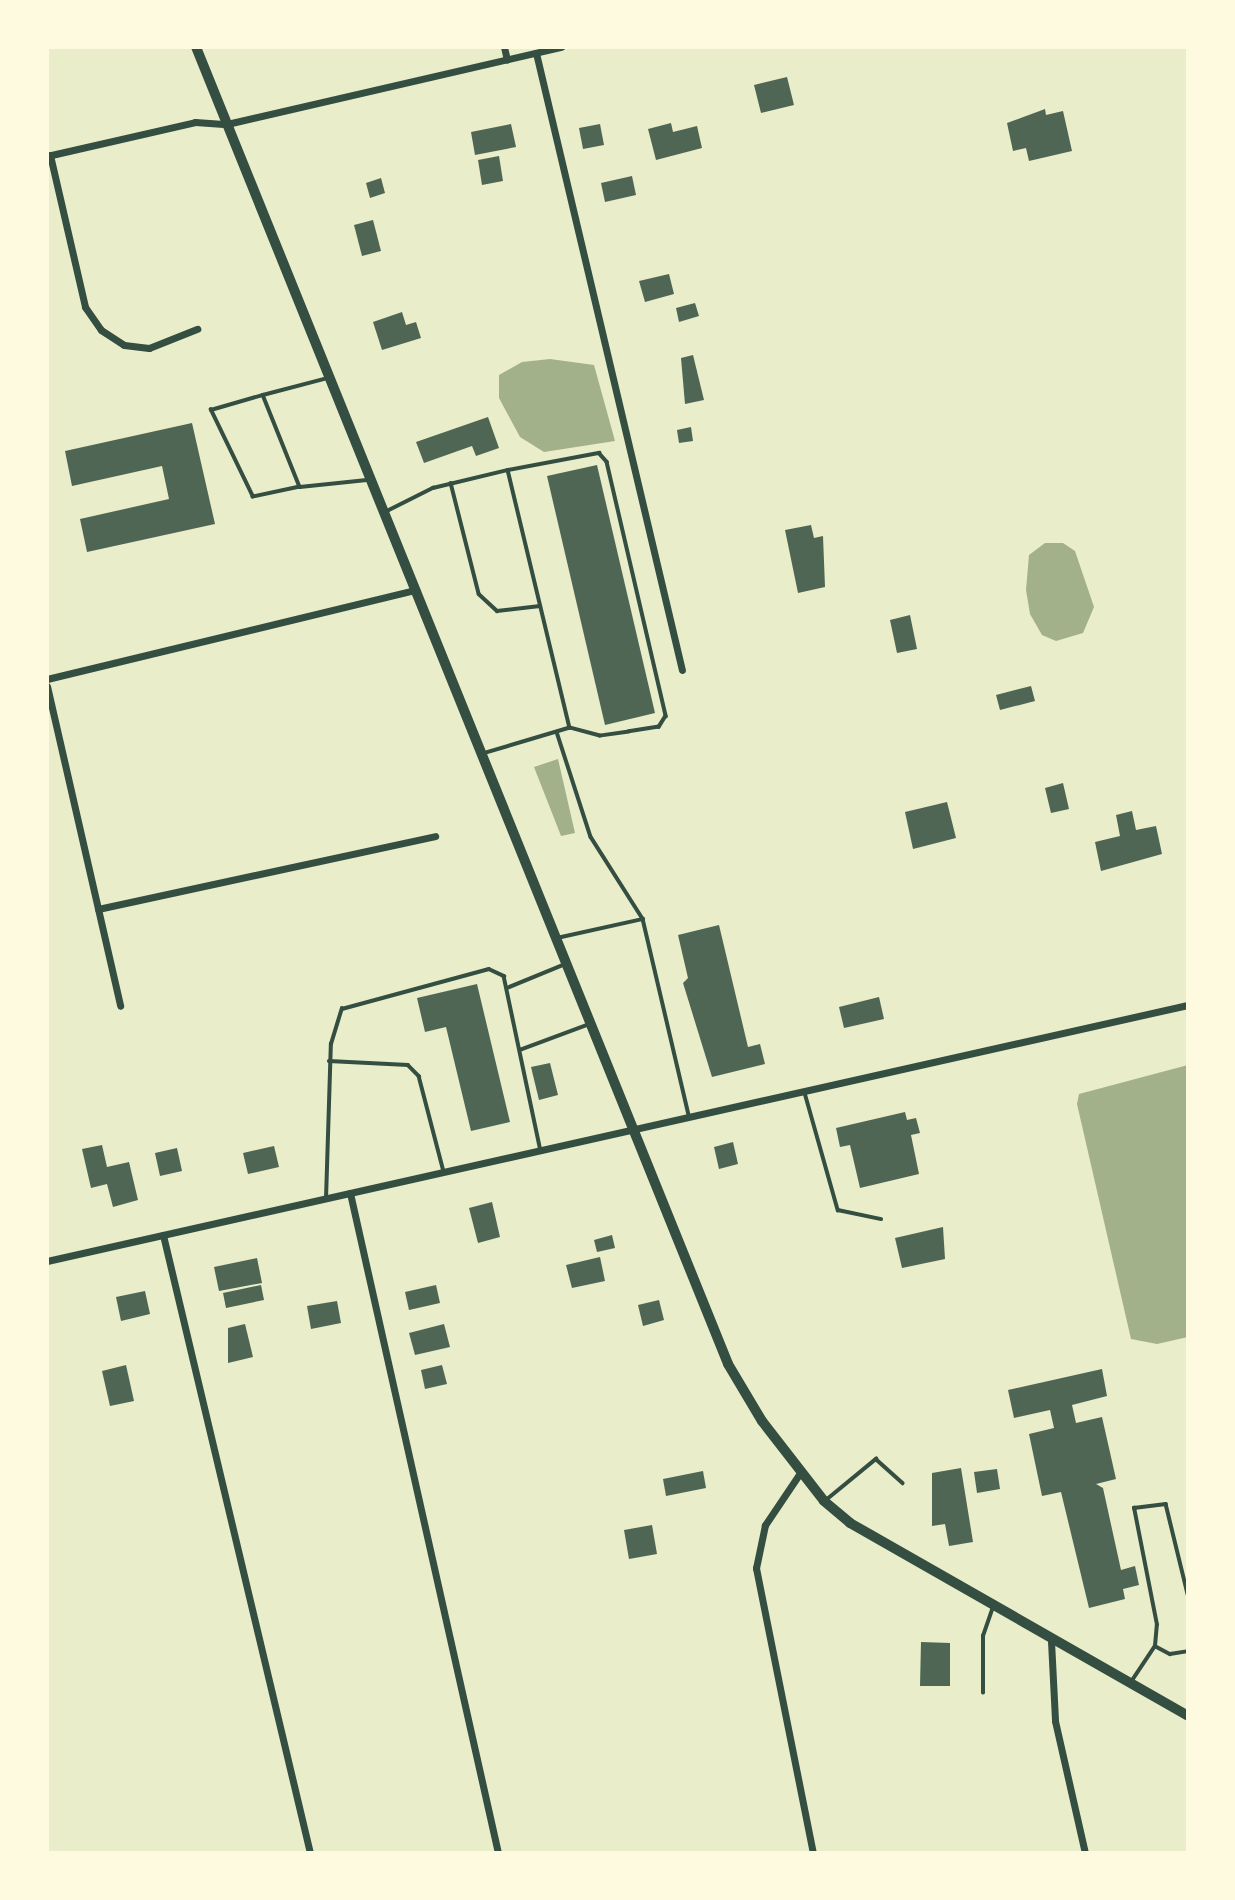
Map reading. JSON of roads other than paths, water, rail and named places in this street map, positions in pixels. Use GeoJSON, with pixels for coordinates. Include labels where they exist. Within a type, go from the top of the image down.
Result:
{"type":"FeatureCollection","features":[{"type":"Feature","properties":{"kind":"street"},"geometry":{"type":"LineString","coordinates":[[196,47],[728,1364],[800,1473],[824,1501],[850,1523],[1051,1641],[1188,1716]]}},
{"type":"Feature","properties":{"kind":"street"},"geometry":{"type":"LineString","coordinates":[[504,47],[507,60]]}},
{"type":"Feature","properties":{"kind":"street"},"geometry":{"type":"LineString","coordinates":[[197,329],[149,348],[124,345],[101,330],[85,307],[49,156],[195,122],[227,124],[561,47]]}},
{"type":"Feature","properties":{"kind":"street"},"geometry":{"type":"LineString","coordinates":[[537,53],[682,670]]}},
{"type":"Feature","properties":{"kind":"street"},"geometry":{"type":"LineString","coordinates":[[47,679],[416,590]]}},
{"type":"Feature","properties":{"kind":"street"},"geometry":{"type":"LineString","coordinates":[[47,686],[120,1006]]}},
{"type":"Feature","properties":{"kind":"street"},"geometry":{"type":"LineString","coordinates":[[98,909],[435,836]]}},
{"type":"Feature","properties":{"kind":"street"},"geometry":{"type":"LineString","coordinates":[[47,1261],[542,1153],[632,1130],[1188,1005]]}},
{"type":"Feature","properties":{"kind":"street"},"geometry":{"type":"LineString","coordinates":[[350,1193],[498,1853]]}},
{"type":"Feature","properties":{"kind":"street"},"geometry":{"type":"LineString","coordinates":[[163,1235],[310,1853]]}},
{"type":"Feature","properties":{"kind":"street"},"geometry":{"type":"LineString","coordinates":[[800,1473],[765,1525],[756,1569],[813,1853]]}},
{"type":"Feature","properties":{"kind":"street"},"geometry":{"type":"LineString","coordinates":[[1051,1641],[1055,1721],[1085,1853]]}},
{"type":"Feature","properties":{"kind":"lane"},"geometry":{"type":"LineString","coordinates":[[330,378],[211,410],[253,497],[300,487],[372,480]]}},
{"type":"Feature","properties":{"kind":"lane"},"geometry":{"type":"LineString","coordinates":[[263,395],[300,487]]}},
{"type":"Feature","properties":{"kind":"lane"},"geometry":{"type":"LineString","coordinates":[[384,512],[452,483],[508,470],[598,453],[607,462],[666,716],[659,727],[600,736],[570,728],[481,755]]}},
{"type":"Feature","properties":{"kind":"lane"},"geometry":{"type":"LineString","coordinates":[[508,470],[570,728]]}},
{"type":"Feature","properties":{"kind":"lane"},"geometry":{"type":"LineString","coordinates":[[452,483],[479,594],[497,611],[540,606]]}},
{"type":"Feature","properties":{"kind":"lane"},"geometry":{"type":"LineString","coordinates":[[557,732],[591,836],[643,919],[690,1117]]}},
{"type":"Feature","properties":{"kind":"lane"},"geometry":{"type":"LineString","coordinates":[[555,939],[643,919]]}},
{"type":"Feature","properties":{"kind":"lane"},"geometry":{"type":"LineString","coordinates":[[507,988],[565,964]]}},
{"type":"Feature","properties":{"kind":"lane"},"geometry":{"type":"LineString","coordinates":[[326,1199],[329,1060],[335,1021],[354,1003],[489,969],[504,976],[542,1153]]}},
{"type":"Feature","properties":{"kind":"lane"},"geometry":{"type":"LineString","coordinates":[[520,1051],[589,1024]]}},
{"type":"Feature","properties":{"kind":"lane"},"geometry":{"type":"LineString","coordinates":[[329,1060],[408,1065],[419,1076],[444,1174]]}},
{"type":"Feature","properties":{"kind":"lane"},"geometry":{"type":"LineString","coordinates":[[804,1091],[838,1210],[881,1219]]}},
{"type":"Feature","properties":{"kind":"lane"},"geometry":{"type":"LineString","coordinates":[[824,1501],[876,1459],[903,1483]]}},
{"type":"Feature","properties":{"kind":"lane"},"geometry":{"type":"LineString","coordinates":[[1130,1684],[1155,1646],[1156,1616],[1134,1508],[1166,1504],[1188,1594]]}},
{"type":"Feature","properties":{"kind":"lane"},"geometry":{"type":"LineString","coordinates":[[983,1693],[983,1636],[993,1607]]}},
{"type":"Feature","properties":{"kind":"lane"},"geometry":{"type":"LineString","coordinates":[[1155,1646],[1170,1654],[1188,1651]]}},
{"type":"Feature","properties":{"kind":"lane"},"geometry":{"type":"LineString","coordinates":[[889,1853],[917,1853]]}}]}
